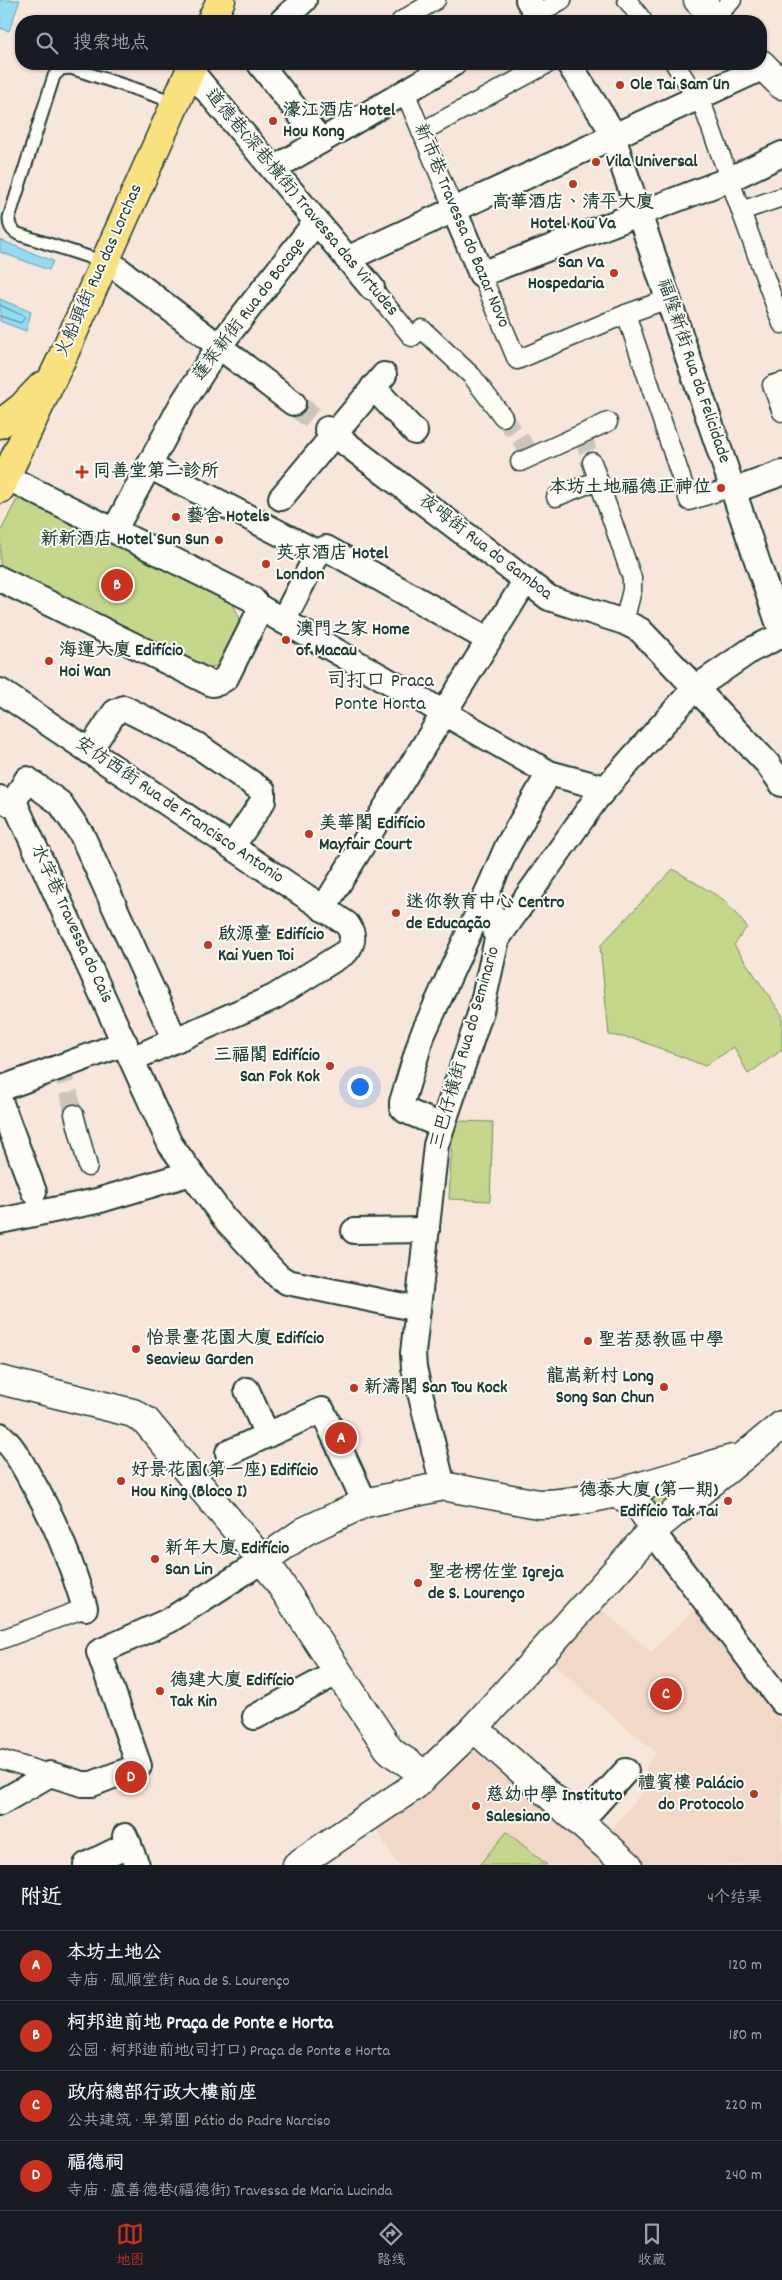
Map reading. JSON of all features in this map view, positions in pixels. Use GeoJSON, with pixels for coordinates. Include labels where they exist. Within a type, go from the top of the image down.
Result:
{"type":"FeatureCollection","features":[{"type":"Feature","properties":{"kind":"main road"},"geometry":{"type":"LineString","coordinates":[[214,15],[221,0]]}},
{"type":"Feature","properties":{"kind":"main road","name":"火船頭街 Rua das Lorchas"},"geometry":{"type":"LineString","coordinates":[[2,476],[62,358],[190,70]]}},
{"type":"Feature","properties":{"kind":"main road"},"geometry":{"type":"LineString","coordinates":[[0,424],[22,407],[44,384],[62,358]]}},
{"type":"Feature","properties":{"kind":"street"},"geometry":{"type":"LineString","coordinates":[[288,15],[304,0]]}},
{"type":"Feature","properties":{"kind":"street"},"geometry":{"type":"LineString","coordinates":[[411,15],[436,0]]}},
{"type":"Feature","properties":{"kind":"street"},"geometry":{"type":"LineString","coordinates":[[533,14],[562,0]]}},
{"type":"Feature","properties":{"kind":"street"},"geometry":{"type":"LineString","coordinates":[[627,0],[638,15]]}},
{"type":"Feature","properties":{"kind":"street","name":"道德巷(深巷橫街) Travessa das Virtudes"},"geometry":{"type":"LineString","coordinates":[[193,70],[412,337],[422,329],[472,376],[503,417]]}},
{"type":"Feature","properties":{"kind":"street"},"geometry":{"type":"LineString","coordinates":[[265,70],[322,141]]}},
{"type":"Feature","properties":{"kind":"street"},"geometry":{"type":"LineString","coordinates":[[273,169],[442,70]]}},
{"type":"Feature","properties":{"kind":"street"},"geometry":{"type":"LineString","coordinates":[[421,132],[536,70]]}},
{"type":"Feature","properties":{"kind":"street","name":"福隆新街 Rua da Felicidade"},"geometry":{"type":"LineString","coordinates":[[572,70],[610,128],[782,634]]}},
{"type":"Feature","properties":{"kind":"street"},"geometry":{"type":"LineString","coordinates":[[679,70],[704,109],[782,324]]}},
{"type":"Feature","properties":{"kind":"street"},"geometry":{"type":"LineString","coordinates":[[347,259],[697,98],[769,72]]}},
{"type":"Feature","properties":{"kind":"street","name":"新市巷 Travessa do Bazar Novo"},"geometry":{"type":"LineString","coordinates":[[404,92],[517,360],[626,314]]}},
{"type":"Feature","properties":{"kind":"street"},"geometry":{"type":"LineString","coordinates":[[481,274],[730,179],[782,154]]}},
{"type":"Feature","properties":{"kind":"street"},"geometry":{"type":"LineString","coordinates":[[741,211],[782,197]]}},
{"type":"Feature","properties":{"kind":"street","name":"蓬萊新街 Rua do Bocage"},"geometry":{"type":"LineString","coordinates":[[114,531],[182,404],[219,346],[316,222]]}},
{"type":"Feature","properties":{"kind":"street"},"geometry":{"type":"LineString","coordinates":[[105,261],[293,403]]}},
{"type":"Feature","properties":{"kind":"street"},"geometry":{"type":"LineString","coordinates":[[668,299],[626,314],[689,501],[782,473]]}},
{"type":"Feature","properties":{"kind":"street"},"geometry":{"type":"LineString","coordinates":[[280,498],[330,432],[379,381],[415,432]]}},
{"type":"Feature","properties":{"kind":"street"},"geometry":{"type":"LineString","coordinates":[[782,382],[772,385],[782,412]]}},
{"type":"Feature","properties":{"kind":"street"},"geometry":{"type":"LineString","coordinates":[[520,462],[608,422]]}},
{"type":"Feature","properties":{"kind":"street","name":"夜呣街 Rua do Gamboa"},"geometry":{"type":"LineString","coordinates":[[330,432],[556,602],[624,622],[640,630],[694,689],[767,763],[782,784]]}},
{"type":"Feature","properties":{"kind":"street"},"geometry":{"type":"LineString","coordinates":[[592,462],[632,578],[632,590],[624,622]]}},
{"type":"Feature","properties":{"kind":"street"},"geometry":{"type":"LineString","coordinates":[[149,466],[318,553]]}},
{"type":"Feature","properties":{"kind":"street"},"geometry":{"type":"LineString","coordinates":[[2,476],[252,599],[258,607],[549,773],[605,788]]}},
{"type":"Feature","properties":{"kind":"street"},"geometry":{"type":"LineString","coordinates":[[556,497],[598,480]]}},
{"type":"Feature","properties":{"kind":"street"},"geometry":{"type":"LineString","coordinates":[[283,621],[318,553],[321,549],[328,548],[489,640]]}},
{"type":"Feature","properties":{"kind":"street"},"geometry":{"type":"LineString","coordinates":[[0,579],[212,684],[218,684],[226,678],[258,617],[258,607]]}},
{"type":"Feature","properties":{"kind":"street"},"geometry":{"type":"LineString","coordinates":[[323,908],[526,580]]}},
{"type":"Feature","properties":{"kind":"street"},"geometry":{"type":"LineString","coordinates":[[497,939],[596,799],[694,689],[751,650],[782,634]]}},
{"type":"Feature","properties":{"kind":"street","name":"安仿西街 Rua de Francisco Antonio"},"geometry":{"type":"LineString","coordinates":[[0,691],[347,924],[353,935],[353,942],[346,952],[274,997],[176,1040]]}},
{"type":"Feature","properties":{"kind":"street"},"geometry":{"type":"LineString","coordinates":[[89,751],[115,712],[124,708],[196,745],[263,791],[263,801],[232,847]]}},
{"type":"Feature","properties":{"kind":"street"},"geometry":{"type":"LineString","coordinates":[[442,1126],[406,1111],[402,1107],[422,1036],[506,847],[549,773]]}},
{"type":"Feature","properties":{"kind":"street"},"geometry":{"type":"LineString","coordinates":[[0,1089],[128,1051],[176,1040],[82,834],[60,804],[27,779],[6,802]]}},
{"type":"Feature","properties":{"kind":"street","name":"水字巷 Travessa do Cais"},"geometry":{"type":"LineString","coordinates":[[6,802],[18,808],[170,1144],[224,1218],[278,1276],[288,1282],[418,1309]]}},
{"type":"Feature","properties":{"kind":"street","name":"三巴仔橫街 Rua do Seminario"},"geometry":{"type":"LineString","coordinates":[[443,1486],[414,1368],[413,1353],[436,1145],[481,1011],[497,939],[487,893]]}},
{"type":"Feature","properties":{"kind":"street"},"geometry":{"type":"LineString","coordinates":[[0,1101],[34,1192]]}},
{"type":"Feature","properties":{"kind":"street"},"geometry":{"type":"LineString","coordinates":[[74,1114],[88,1167]]}},
{"type":"Feature","properties":{"kind":"street"},"geometry":{"type":"LineString","coordinates":[[0,1221],[97,1201],[191,1173]]}},
{"type":"Feature","properties":{"kind":"street"},"geometry":{"type":"LineString","coordinates":[[354,1231],[427,1230]]}},
{"type":"Feature","properties":{"kind":"street"},"geometry":{"type":"LineString","coordinates":[[0,1380],[133,1413],[142,1418],[275,1576],[386,1746],[395,1755],[414,1767],[421,1779]]}},
{"type":"Feature","properties":{"kind":"street"},"geometry":{"type":"LineString","coordinates":[[247,1390],[267,1435]]}},
{"type":"Feature","properties":{"kind":"street"},"geometry":{"type":"LineString","coordinates":[[228,1453],[322,1410],[365,1503]]}},
{"type":"Feature","properties":{"kind":"street"},"geometry":{"type":"LineString","coordinates":[[297,1865],[413,1787],[474,1728],[652,1531],[782,1425]]}},
{"type":"Feature","properties":{"kind":"street"},"geometry":{"type":"LineString","coordinates":[[0,1435],[22,1462],[42,1497],[67,1550],[85,1608],[0,1640]]}},
{"type":"Feature","properties":{"kind":"street"},"geometry":{"type":"LineString","coordinates":[[0,1758],[82,1784],[92,1784],[139,1766],[99,1652],[170,1620],[262,1562],[305,1531],[365,1503],[443,1486],[538,1504],[562,1502],[610,1493],[744,1456]]}},
{"type":"Feature","properties":{"kind":"street"},"geometry":{"type":"LineString","coordinates":[[610,1493],[626,1498],[640,1508],[650,1523],[652,1531],[782,1702]]}},
{"type":"Feature","properties":{"kind":"street"},"geometry":{"type":"LineString","coordinates":[[255,1717],[338,1672]]}},
{"type":"Feature","properties":{"kind":"street"},"geometry":{"type":"LineString","coordinates":[[386,1746],[395,1754],[404,1756],[419,1753],[518,1679]]}},
{"type":"Feature","properties":{"kind":"street"},"geometry":{"type":"LineString","coordinates":[[474,1728],[628,1865]]}},
{"type":"Feature","properties":{"kind":"street"},"geometry":{"type":"LineString","coordinates":[[580,1822],[626,1771]]}},
{"type":"Feature","properties":{"kind":"street"},"geometry":{"type":"LineString","coordinates":[[0,1803],[50,1774]]}},
{"type":"Feature","properties":{"kind":"street"},"geometry":{"type":"LineString","coordinates":[[86,1865],[130,1848]]}},
{"type":"Feature","properties":{"kind":"lane"},"geometry":{"type":"LineString","coordinates":[[60,70],[54,76],[9,223],[13,232],[18,234],[105,261]]}},
{"type":"Feature","properties":{"kind":"lane"},"geometry":{"type":"LineString","coordinates":[[77,70],[176,102]]}},
{"type":"Feature","properties":{"kind":"shaded area"},"geometry":{"type":"Polygon","coordinates":[[[596,1604],[651,1652],[697,1607],[782,1723],[782,1865],[642,1865],[607,1835],[653,1779],[644,1770],[656,1753],[546,1657],[596,1604]]]}},
{"type":"Feature","properties":{"kind":"shaded area","name":"慈幼中學 Instituto Salesiano"},"geometry":{"type":"Polygon","coordinates":[[[477,1745],[613,1865],[398,1865],[377,1831],[389,1816],[471,1747],[477,1745]]]}},
{"type":"Feature","properties":{"kind":"green space"},"geometry":{"type":"Polygon","coordinates":[[[28,498],[233,604],[241,621],[219,666],[203,667],[0,566],[0,533],[16,501],[28,498]]]}},
{"type":"Feature","properties":{"kind":"green space"},"geometry":{"type":"Polygon","coordinates":[[[673,869],[724,900],[747,927],[734,945],[782,1015],[782,1050],[748,1074],[734,1047],[705,1066],[636,1039],[609,1035],[600,946],[673,869]]]}},
{"type":"Feature","properties":{"kind":"green space"},"geometry":{"type":"Polygon","coordinates":[[[453,1121],[493,1122],[490,1201],[449,1199],[453,1121]]]}},
{"type":"Feature","properties":{"kind":"green space"},"geometry":{"type":"Polygon","coordinates":[[[690,1482],[659,1514],[648,1494],[690,1482]]]}},
{"type":"Feature","properties":{"kind":"green space"},"geometry":{"type":"Polygon","coordinates":[[[507,1832],[547,1865],[479,1865],[507,1832]]]}},
{"type":"Feature","properties":{"kind":"water"},"geometry":{"type":"Polygon","coordinates":[[[0,0],[20,0],[9,31],[0,28],[0,0]]]}},
{"type":"Feature","properties":{"kind":"water"},"geometry":{"type":"Polygon","coordinates":[[[0,240],[53,261],[49,270],[0,252],[0,240]]]}},
{"type":"Feature","properties":{"kind":"water"},"geometry":{"type":"Polygon","coordinates":[[[0,299],[31,312],[26,331],[0,321],[0,299]]]}},
{"type":"Feature","properties":{"kind":"tunnel"},"geometry":{"type":"LineString","coordinates":[[293,403],[327,429]]}},
{"type":"Feature","properties":{"kind":"tunnel"},"geometry":{"type":"LineString","coordinates":[[503,417],[533,456]]}},
{"type":"Feature","properties":{"kind":"tunnel"},"geometry":{"type":"LineString","coordinates":[[582,434],[592,462]]}},
{"type":"Feature","properties":{"kind":"tunnel"},"geometry":{"type":"LineString","coordinates":[[62,1066],[74,1114]]}},
{"type":"Feature","properties":{"kind":"place","name":"Ole Tai Sam Un"},"geometry":{"type":"Point","coordinates":[620,85]}},
{"type":"Feature","properties":{"kind":"place","name":"濠江酒店 Hotel Hou Kong"},"geometry":{"type":"Point","coordinates":[273,121]}},
{"type":"Feature","properties":{"kind":"place","name":"Vila Universal"},"geometry":{"type":"Point","coordinates":[596,162]}},
{"type":"Feature","properties":{"kind":"place","name":"高華酒店、清平大廈 Hotel Kou Va"},"geometry":{"type":"Point","coordinates":[573,184]}},
{"type":"Feature","properties":{"kind":"place","name":"San Va Hospedaria"},"geometry":{"type":"Point","coordinates":[614,273]}},
{"type":"Feature","properties":{"kind":"place","name":"同善堂第二診所"},"geometry":{"type":"Point","coordinates":[82,472]}},
{"type":"Feature","properties":{"kind":"place","name":"本坊土地福德正神位"},"geometry":{"type":"Point","coordinates":[721,488]}},
{"type":"Feature","properties":{"kind":"place","name":"藝舍 Hotels"},"geometry":{"type":"Point","coordinates":[176,517]}},
{"type":"Feature","properties":{"kind":"place","name":"新新酒店 Hotel Sun Sun"},"geometry":{"type":"Point","coordinates":[219,540]}},
{"type":"Feature","properties":{"kind":"place","name":"英京酒店 Hotel London"},"geometry":{"type":"Point","coordinates":[266,564]}},
{"type":"Feature","properties":{"kind":"place","name":"柯邦迪前地 Praça de Ponte e Horta"},"geometry":{"type":"Point","coordinates":[117,585]}},
{"type":"Feature","properties":{"kind":"place","name":"澳門之家 Home of Macau"},"geometry":{"type":"Point","coordinates":[286,640]}},
{"type":"Feature","properties":{"kind":"place","name":"海運大廈 Edifício Hoi Wan"},"geometry":{"type":"Point","coordinates":[49,661]}},
{"type":"Feature","properties":{"kind":"place","name":"美華閣 Edifício Mayfair Court"},"geometry":{"type":"Point","coordinates":[309,834]}},
{"type":"Feature","properties":{"kind":"place","name":"迷你教育中心 Centro de Educação"},"geometry":{"type":"Point","coordinates":[396,913]}},
{"type":"Feature","properties":{"kind":"place","name":"啟源臺 Edifício Kai Yuen Toi"},"geometry":{"type":"Point","coordinates":[208,945]}},
{"type":"Feature","properties":{"kind":"place","name":"三福閣 Edifício San Fok Kok"},"geometry":{"type":"Point","coordinates":[330,1066]}},
{"type":"Feature","properties":{"kind":"place","name":"聖若瑟教區中學"},"geometry":{"type":"Point","coordinates":[588,1341]}},
{"type":"Feature","properties":{"kind":"place","name":"怡景臺花園大廈 Edifício Seaview Garden"},"geometry":{"type":"Point","coordinates":[136,1349]}},
{"type":"Feature","properties":{"kind":"place","name":"龍嵩新村 Long Song San Chun"},"geometry":{"type":"Point","coordinates":[664,1387]}},
{"type":"Feature","properties":{"kind":"place","name":"新濤閣 San Tou Kock"},"geometry":{"type":"Point","coordinates":[354,1388]}},
{"type":"Feature","properties":{"kind":"place","name":"本坊土地公"},"geometry":{"type":"Point","coordinates":[341,1438]}},
{"type":"Feature","properties":{"kind":"place","name":"好景花園(第一座) Edifício Hou King (Bloco I)"},"geometry":{"type":"Point","coordinates":[121,1481]}},
{"type":"Feature","properties":{"kind":"place","name":"德泰大廈 (第一期) Edifício Tak Tai"},"geometry":{"type":"Point","coordinates":[728,1501]}},
{"type":"Feature","properties":{"kind":"place","name":"新年大廈 Edifício San Lin"},"geometry":{"type":"Point","coordinates":[155,1559]}},
{"type":"Feature","properties":{"kind":"place","name":"聖老楞佐堂 Igreja de S. Lourenço"},"geometry":{"type":"Point","coordinates":[418,1583]}},
{"type":"Feature","properties":{"kind":"place","name":"德建大廈 Edifício Tak Kin"},"geometry":{"type":"Point","coordinates":[160,1691]}},
{"type":"Feature","properties":{"kind":"place","name":"政府總部行政大樓前座"},"geometry":{"type":"Point","coordinates":[666,1694]}},
{"type":"Feature","properties":{"kind":"place","name":"福德祠"},"geometry":{"type":"Point","coordinates":[131,1777]}},
{"type":"Feature","properties":{"kind":"place","name":"禮賓樓 Palácio do Protocolo"},"geometry":{"type":"Point","coordinates":[754,1794]}},
{"type":"Feature","properties":{"kind":"place","name":"慈幼中學 Instituto Salesiano"},"geometry":{"type":"Point","coordinates":[476,1806]}},
{"type":"Feature","properties":{"kind":"district","name":"司打口 Praca Ponte Horta"},"geometry":{"type":"Point","coordinates":[380,694]}}]}
